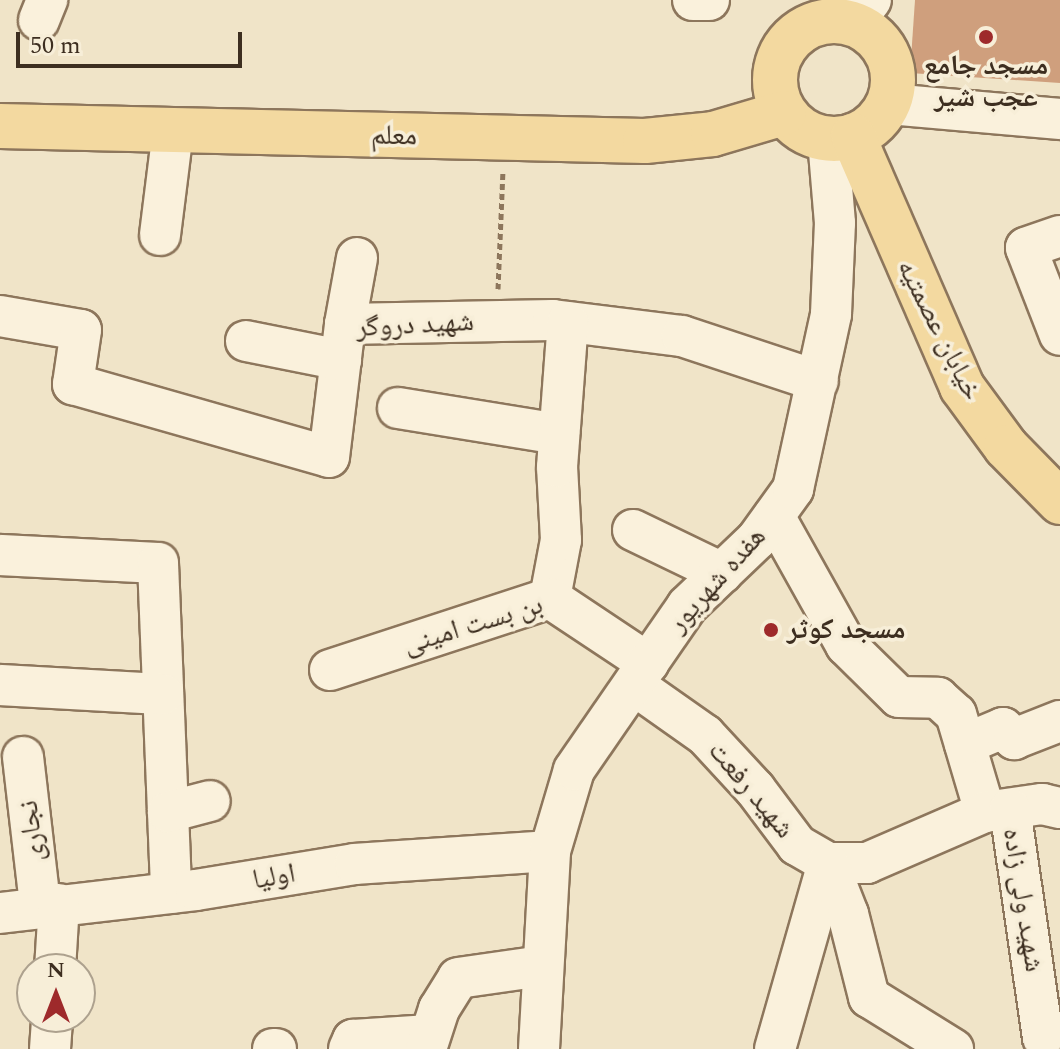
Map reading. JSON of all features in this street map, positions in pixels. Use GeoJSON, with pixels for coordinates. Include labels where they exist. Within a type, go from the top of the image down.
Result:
{"type":"FeatureCollection","features":[{"type":"Feature","properties":{"kind":"main road"},"geometry":{"type":"LineString","coordinates":[[844,11],[884,47],[892,65],[889,104],[868,129],[840,138],[811,135],[784,113],[774,74],[780,54],[808,26],[844,11]]}},
{"type":"Feature","properties":{"kind":"main road","name":"معلم"},"geometry":{"type":"LineString","coordinates":[[0,126],[645,141],[713,134],[784,113]]}},
{"type":"Feature","properties":{"kind":"main road","name":"خیابان عصمتیه"},"geometry":{"type":"LineString","coordinates":[[840,138],[962,387],[1006,447],[1060,502]]}},
{"type":"Feature","properties":{"kind":"street"},"geometry":{"type":"LineString","coordinates":[[693,0],[709,0]]}},
{"type":"Feature","properties":{"kind":"street"},"geometry":{"type":"LineString","coordinates":[[889,104],[1059,129]]}},
{"type":"Feature","properties":{"kind":"street"},"geometry":{"type":"LineString","coordinates":[[160,235],[173,130]]}},
{"type":"Feature","properties":{"kind":"street","name":"هفده شهریور"},"geometry":{"type":"LineString","coordinates":[[539,1049],[550,851],[574,770],[687,606],[774,516],[793,489],[831,314],[840,138]]}},
{"type":"Feature","properties":{"kind":"street"},"geometry":{"type":"LineString","coordinates":[[1060,236],[1026,248],[1060,335]]}},
{"type":"Feature","properties":{"kind":"street"},"geometry":{"type":"LineString","coordinates":[[246,341],[343,342],[357,258]]}},
{"type":"Feature","properties":{"kind":"street","name":"شهید دروگر"},"geometry":{"type":"LineString","coordinates":[[0,316],[81,330],[73,384],[329,457],[343,342],[448,306],[495,321],[578,314],[682,336],[818,381]]}},
{"type":"Feature","properties":{"kind":"street"},"geometry":{"type":"LineString","coordinates":[[550,598],[561,540],[559,434],[578,314]]}},
{"type":"Feature","properties":{"kind":"street"},"geometry":{"type":"LineString","coordinates":[[398,408],[448,434],[559,434]]}},
{"type":"Feature","properties":{"kind":"street","name":"شهید ولی زاده"},"geometry":{"type":"LineString","coordinates":[[774,516],[846,645],[899,697],[938,698],[956,714],[965,744],[998,810],[1045,937],[1048,1022]]}},
{"type":"Feature","properties":{"kind":"street"},"geometry":{"type":"LineString","coordinates":[[633,530],[722,573]]}},
{"type":"Feature","properties":{"kind":"street"},"geometry":{"type":"LineString","coordinates":[[0,555],[158,563],[171,893]]}},
{"type":"Feature","properties":{"kind":"street","name":"بن بست امینی"},"geometry":{"type":"LineString","coordinates":[[330,670],[550,598],[641,674]]}},
{"type":"Feature","properties":{"kind":"street","name":"شهید رفعت"},"geometry":{"type":"LineString","coordinates":[[641,674],[705,735],[755,789],[797,845],[828,863]]}},
{"type":"Feature","properties":{"kind":"street"},"geometry":{"type":"LineString","coordinates":[[0,685],[163,694]]}},
{"type":"Feature","properties":{"kind":"street"},"geometry":{"type":"LineString","coordinates":[[965,744],[1003,728],[1014,739],[1060,721]]}},
{"type":"Feature","properties":{"kind":"street","name":"نجاری"},"geometry":{"type":"LineString","coordinates":[[23,757],[49,905],[54,953]]}},
{"type":"Feature","properties":{"kind":"street"},"geometry":{"type":"LineString","coordinates":[[168,812],[210,801]]}},
{"type":"Feature","properties":{"kind":"street"},"geometry":{"type":"LineString","coordinates":[[828,863],[867,863],[998,810],[1042,804],[1060,808]]}},
{"type":"Feature","properties":{"kind":"street","name":"اولیا"},"geometry":{"type":"LineString","coordinates":[[0,913],[171,893],[355,864],[550,851]]}},
{"type":"Feature","properties":{"kind":"street"},"geometry":{"type":"LineString","coordinates":[[775,1049],[828,863]]}},
{"type":"Feature","properties":{"kind":"street"},"geometry":{"type":"LineString","coordinates":[[828,863],[848,914],[869,997],[953,1049]]}},
{"type":"Feature","properties":{"kind":"street"},"geometry":{"type":"LineString","coordinates":[[349,1049],[353,1040],[428,1042],[458,978],[542,966]]}},
{"type":"Feature","properties":{"kind":"path"},"geometry":{"type":"LineString","coordinates":[[495,321],[503,138]]}},
{"type":"Feature","properties":{"kind":"building","name":"مسجد جامع عجب شیر"},"geometry":{"type":"Polygon","coordinates":[[[915,0],[1060,0],[1060,83],[910,73],[915,0]]]}},
{"type":"Feature","properties":{"kind":"place","name":"مسجد جامع عجب شیر"},"geometry":{"type":"Point","coordinates":[986,37]}},
{"type":"Feature","properties":{"kind":"place","name":"مسجد کوثر"},"geometry":{"type":"Point","coordinates":[771,630]}}]}
